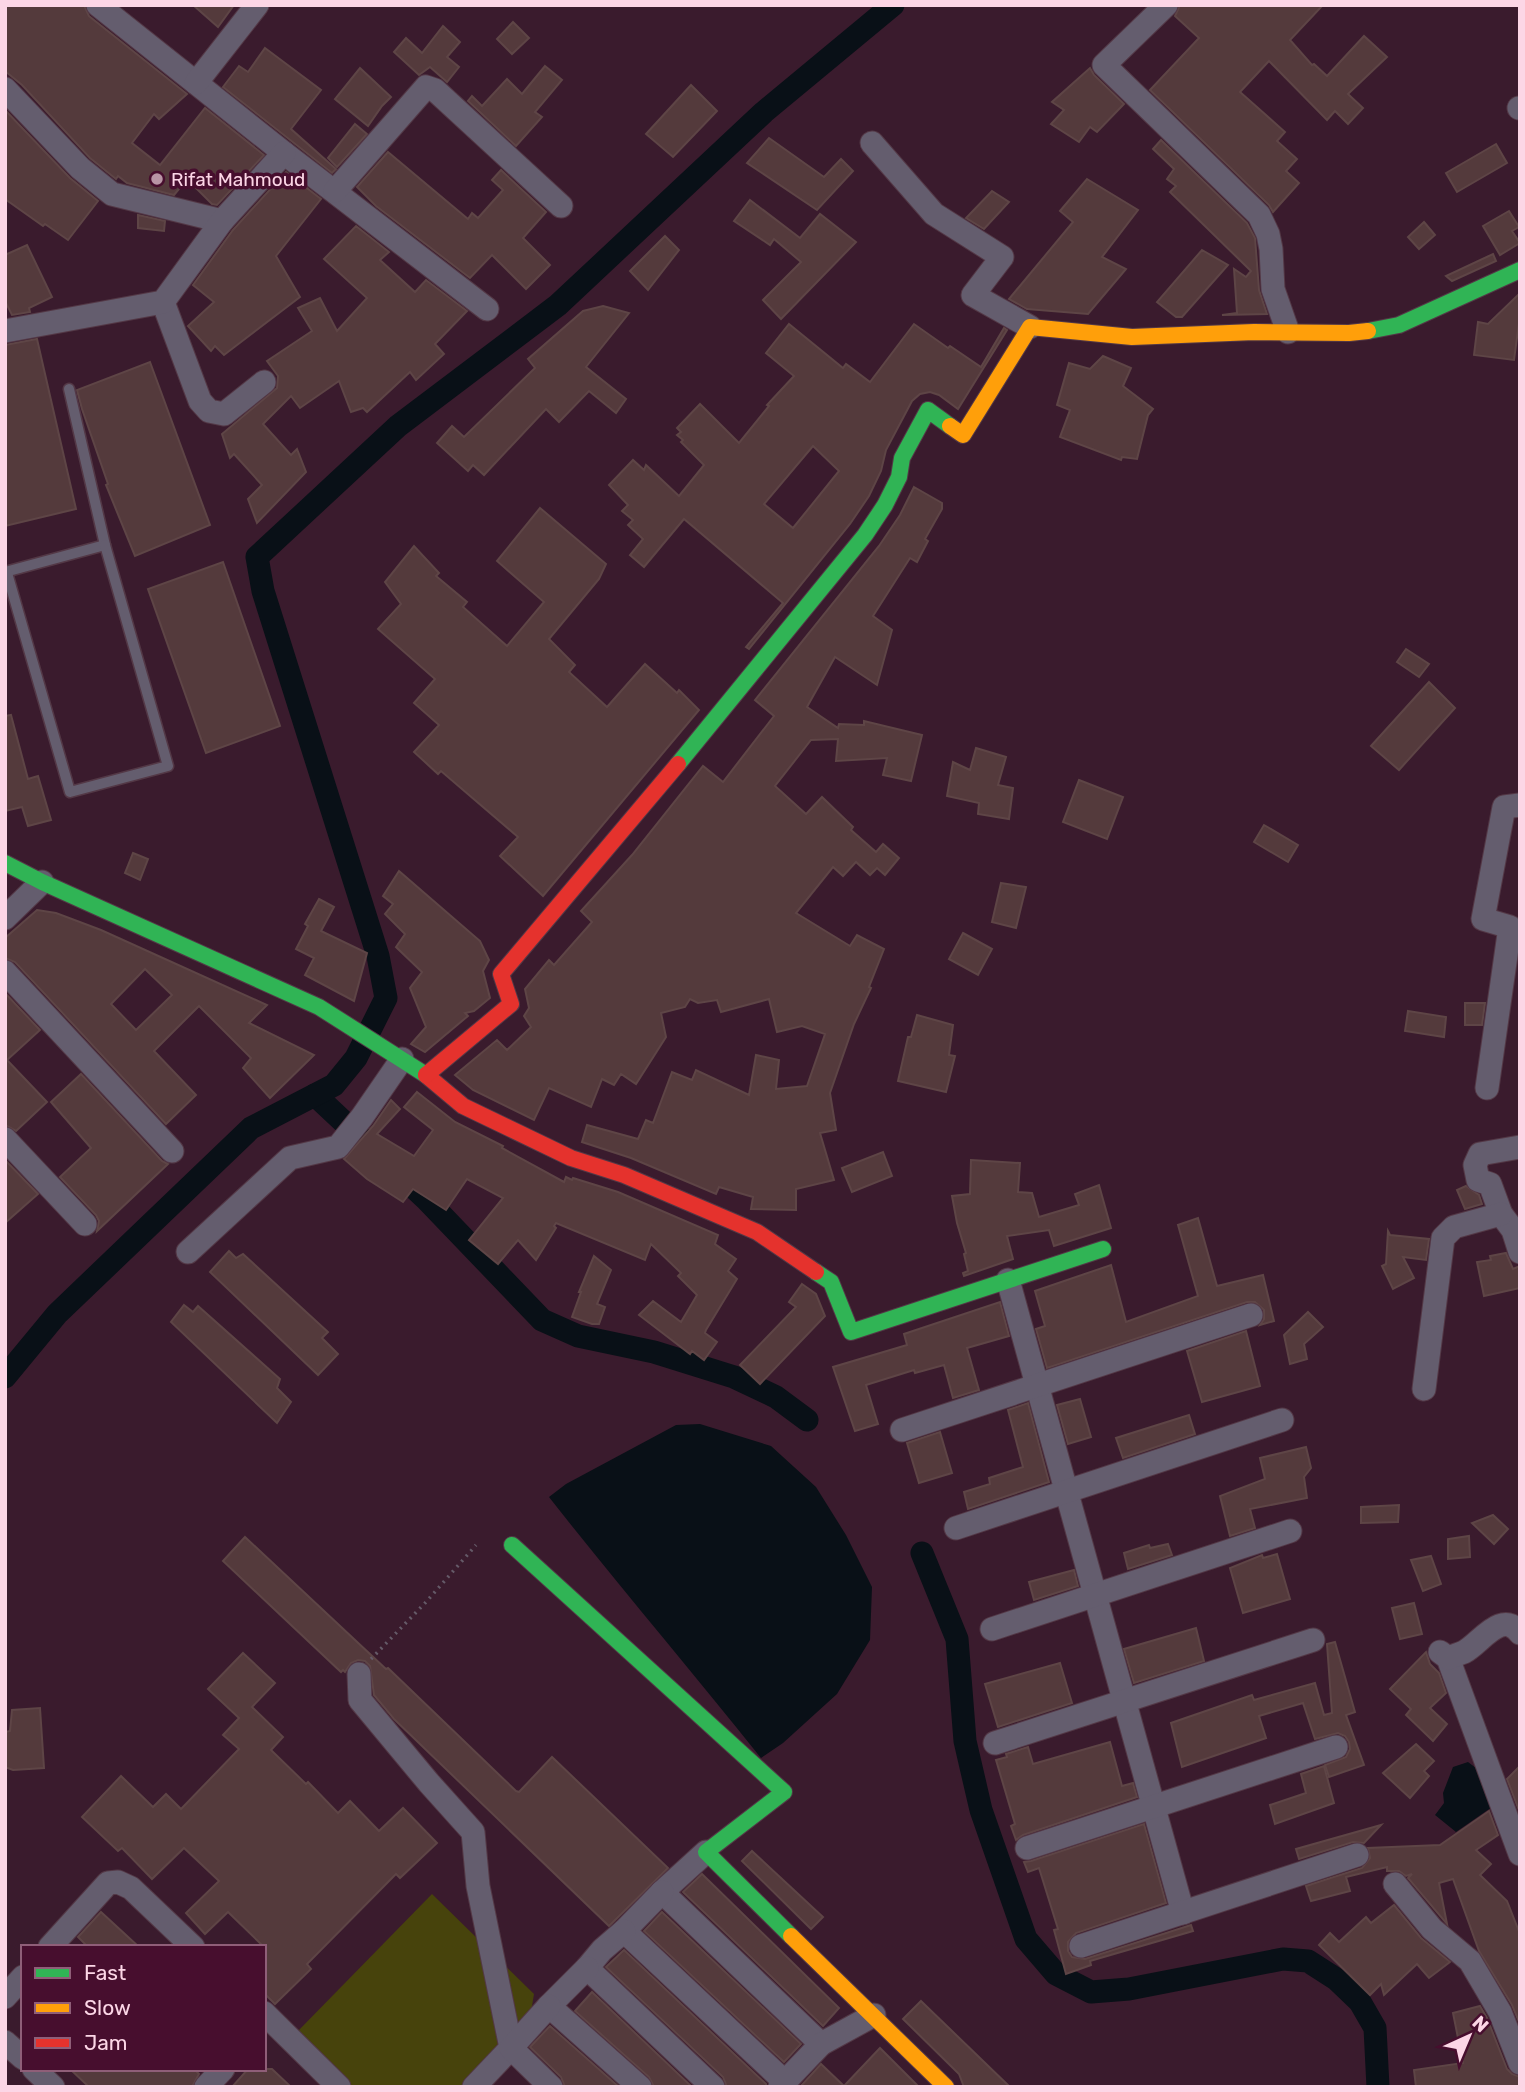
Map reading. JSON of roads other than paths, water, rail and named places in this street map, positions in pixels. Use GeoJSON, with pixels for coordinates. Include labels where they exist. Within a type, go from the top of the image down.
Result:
{"type":"FeatureCollection","features":[{"type":"Feature","properties":{"kind":"street"},"geometry":{"type":"LineString","coordinates":[[98,5],[487,309]]}},
{"type":"Feature","properties":{"kind":"street"},"geometry":{"type":"LineString","coordinates":[[1166,5],[1104,65],[1259,215],[1268,234],[1271,249],[1273,289],[1288,332]]}},
{"type":"Feature","properties":{"kind":"street"},"geometry":{"type":"LineString","coordinates":[[196,83],[255,6]]}},
{"type":"Feature","properties":{"kind":"street"},"geometry":{"type":"LineString","coordinates":[[335,191],[426,87],[435,90],[561,206]]}},
{"type":"Feature","properties":{"kind":"street"},"geometry":{"type":"LineString","coordinates":[[5,89],[80,168],[112,194],[222,221]]}},
{"type":"Feature","properties":{"kind":"street"},"geometry":{"type":"LineString","coordinates":[[872,143],[934,214],[1002,257],[973,295],[1030,327],[1132,337],[1288,332],[1349,333],[1399,325],[1520,270]]}},
{"type":"Feature","properties":{"kind":"street"},"geometry":{"type":"LineString","coordinates":[[5,331],[163,302],[222,221],[284,153]]}},
{"type":"Feature","properties":{"kind":"street"},"geometry":{"type":"LineString","coordinates":[[163,302],[200,401],[209,411],[224,414],[264,382]]}},
{"type":"Feature","properties":{"kind":"street"},"geometry":{"type":"LineString","coordinates":[[426,1075],[511,1004],[501,974],[711,725],[865,535],[885,505],[899,477],[902,458],[928,410],[963,435],[1030,327]]}},
{"type":"Feature","properties":{"kind":"street"},"geometry":{"type":"LineString","coordinates":[[1487,1088],[1510,927],[1483,919],[1504,807],[1520,805]]}},
{"type":"Feature","properties":{"kind":"street"},"geometry":{"type":"LineString","coordinates":[[5,863],[42,883],[319,1007],[426,1075],[463,1107],[571,1158],[624,1175],[757,1232],[831,1282],[851,1332],[1103,1249]]}},
{"type":"Feature","properties":{"kind":"street"},"geometry":{"type":"LineString","coordinates":[[5,918],[42,883]]}},
{"type":"Feature","properties":{"kind":"street"},"geometry":{"type":"LineString","coordinates":[[5,972],[172,1151]]}},
{"type":"Feature","properties":{"kind":"street"},"geometry":{"type":"LineString","coordinates":[[188,1252],[290,1158],[338,1147],[362,1117],[396,1055]]}},
{"type":"Feature","properties":{"kind":"street"},"geometry":{"type":"LineString","coordinates":[[5,1139],[85,1224]]}},
{"type":"Feature","properties":{"kind":"street"},"geometry":{"type":"LineString","coordinates":[[1520,1147],[1480,1154],[1475,1165],[1478,1180],[1490,1184],[1501,1214],[1513,1230],[1520,1252]]}},
{"type":"Feature","properties":{"kind":"street"},"geometry":{"type":"LineString","coordinates":[[1424,1390],[1443,1238],[1454,1227],[1501,1214]]}},
{"type":"Feature","properties":{"kind":"street"},"geometry":{"type":"LineString","coordinates":[[1008,1280],[1183,1913]]}},
{"type":"Feature","properties":{"kind":"street"},"geometry":{"type":"LineString","coordinates":[[902,1430],[1251,1315]]}},
{"type":"Feature","properties":{"kind":"street"},"geometry":{"type":"LineString","coordinates":[[956,1528],[1282,1420]]}},
{"type":"Feature","properties":{"kind":"street"},"geometry":{"type":"LineString","coordinates":[[992,1629],[1290,1531]]}},
{"type":"Feature","properties":{"kind":"street"},"geometry":{"type":"LineString","coordinates":[[474,2087],[602,1950],[662,1892],[706,1852],[784,1793],[512,1545]]}},
{"type":"Feature","properties":{"kind":"street"},"geometry":{"type":"LineString","coordinates":[[1520,1633],[1515,1626],[1506,1623],[1496,1627],[1465,1651],[1444,1655],[1520,1854]]}},
{"type":"Feature","properties":{"kind":"street"},"geometry":{"type":"LineString","coordinates":[[995,1743],[1313,1640]]}},
{"type":"Feature","properties":{"kind":"street"},"geometry":{"type":"LineString","coordinates":[[359,1674],[360,1700],[473,1832],[478,1886],[511,2048],[551,2087]]}},
{"type":"Feature","properties":{"kind":"street"},"geometry":{"type":"LineString","coordinates":[[1027,1848],[1336,1746]]}},
{"type":"Feature","properties":{"kind":"street"},"geometry":{"type":"LineString","coordinates":[[706,1852],[946,2087]]}},
{"type":"Feature","properties":{"kind":"street"},"geometry":{"type":"LineString","coordinates":[[1082,1947],[1357,1855]]}},
{"type":"Feature","properties":{"kind":"street"},"geometry":{"type":"LineString","coordinates":[[53,1945],[108,1883],[118,1882],[131,1888],[191,1945]]}},
{"type":"Feature","properties":{"kind":"street"},"geometry":{"type":"LineString","coordinates":[[1395,1884],[1432,1929],[1470,1961],[1500,2012],[1520,2063]]}},
{"type":"Feature","properties":{"kind":"street"},"geometry":{"type":"LineString","coordinates":[[662,1892],[821,2044]]}},
{"type":"Feature","properties":{"kind":"street"},"geometry":{"type":"LineString","coordinates":[[624,1931],[782,2084],[821,2044],[874,2015]]}},
{"type":"Feature","properties":{"kind":"street"},"geometry":{"type":"LineString","coordinates":[[587,1968],[713,2087]]}},
{"type":"Feature","properties":{"kind":"street"},"geometry":{"type":"LineString","coordinates":[[5,1997],[21,1979]]}},
{"type":"Feature","properties":{"kind":"street"},"geometry":{"type":"LineString","coordinates":[[549,2006],[640,2087]]}},
{"type":"Feature","properties":{"kind":"street"},"geometry":{"type":"LineString","coordinates":[[267,2020],[339,2087]]}},
{"type":"Feature","properties":{"kind":"street"},"geometry":{"type":"LineString","coordinates":[[5,2042],[21,2057]]}},
{"type":"Feature","properties":{"kind":"street"},"geometry":{"type":"LineString","coordinates":[[36,2071],[53,2087]]}},
{"type":"Feature","properties":{"kind":"street"},"geometry":{"type":"LineString","coordinates":[[206,2087],[221,2071]]}},
{"type":"Feature","properties":{"kind":"lane"},"geometry":{"type":"LineString","coordinates":[[69,389],[105,545],[168,766],[70,792],[6,572],[105,545]]}},
{"type":"Feature","properties":{"kind":"waterway"},"geometry":{"type":"LineString","coordinates":[[5,1377],[57,1314],[251,1128],[334,1085],[356,1058],[386,998],[378,956],[263,591],[257,557],[398,426],[558,305],[764,112],[893,5]]}},
{"type":"Feature","properties":{"kind":"waterway"},"geometry":{"type":"LineString","coordinates":[[315,1095],[426,1199],[542,1320],[578,1336],[654,1352],[734,1377],[776,1397],[807,1420]]}},
{"type":"Feature","properties":{"kind":"waterway"},"geometry":{"type":"LineString","coordinates":[[922,1553],[957,1639],[965,1741],[981,1810],[1026,1939],[1056,1974],[1091,1992],[1129,1989],[1283,1959],[1308,1961],[1336,1979],[1360,2002],[1375,2028],[1378,2087]]}},
{"type":"Feature","properties":{"kind":"place","name":"Rifat Mahmoud"},"geometry":{"type":"Point","coordinates":[157,179]}}]}
